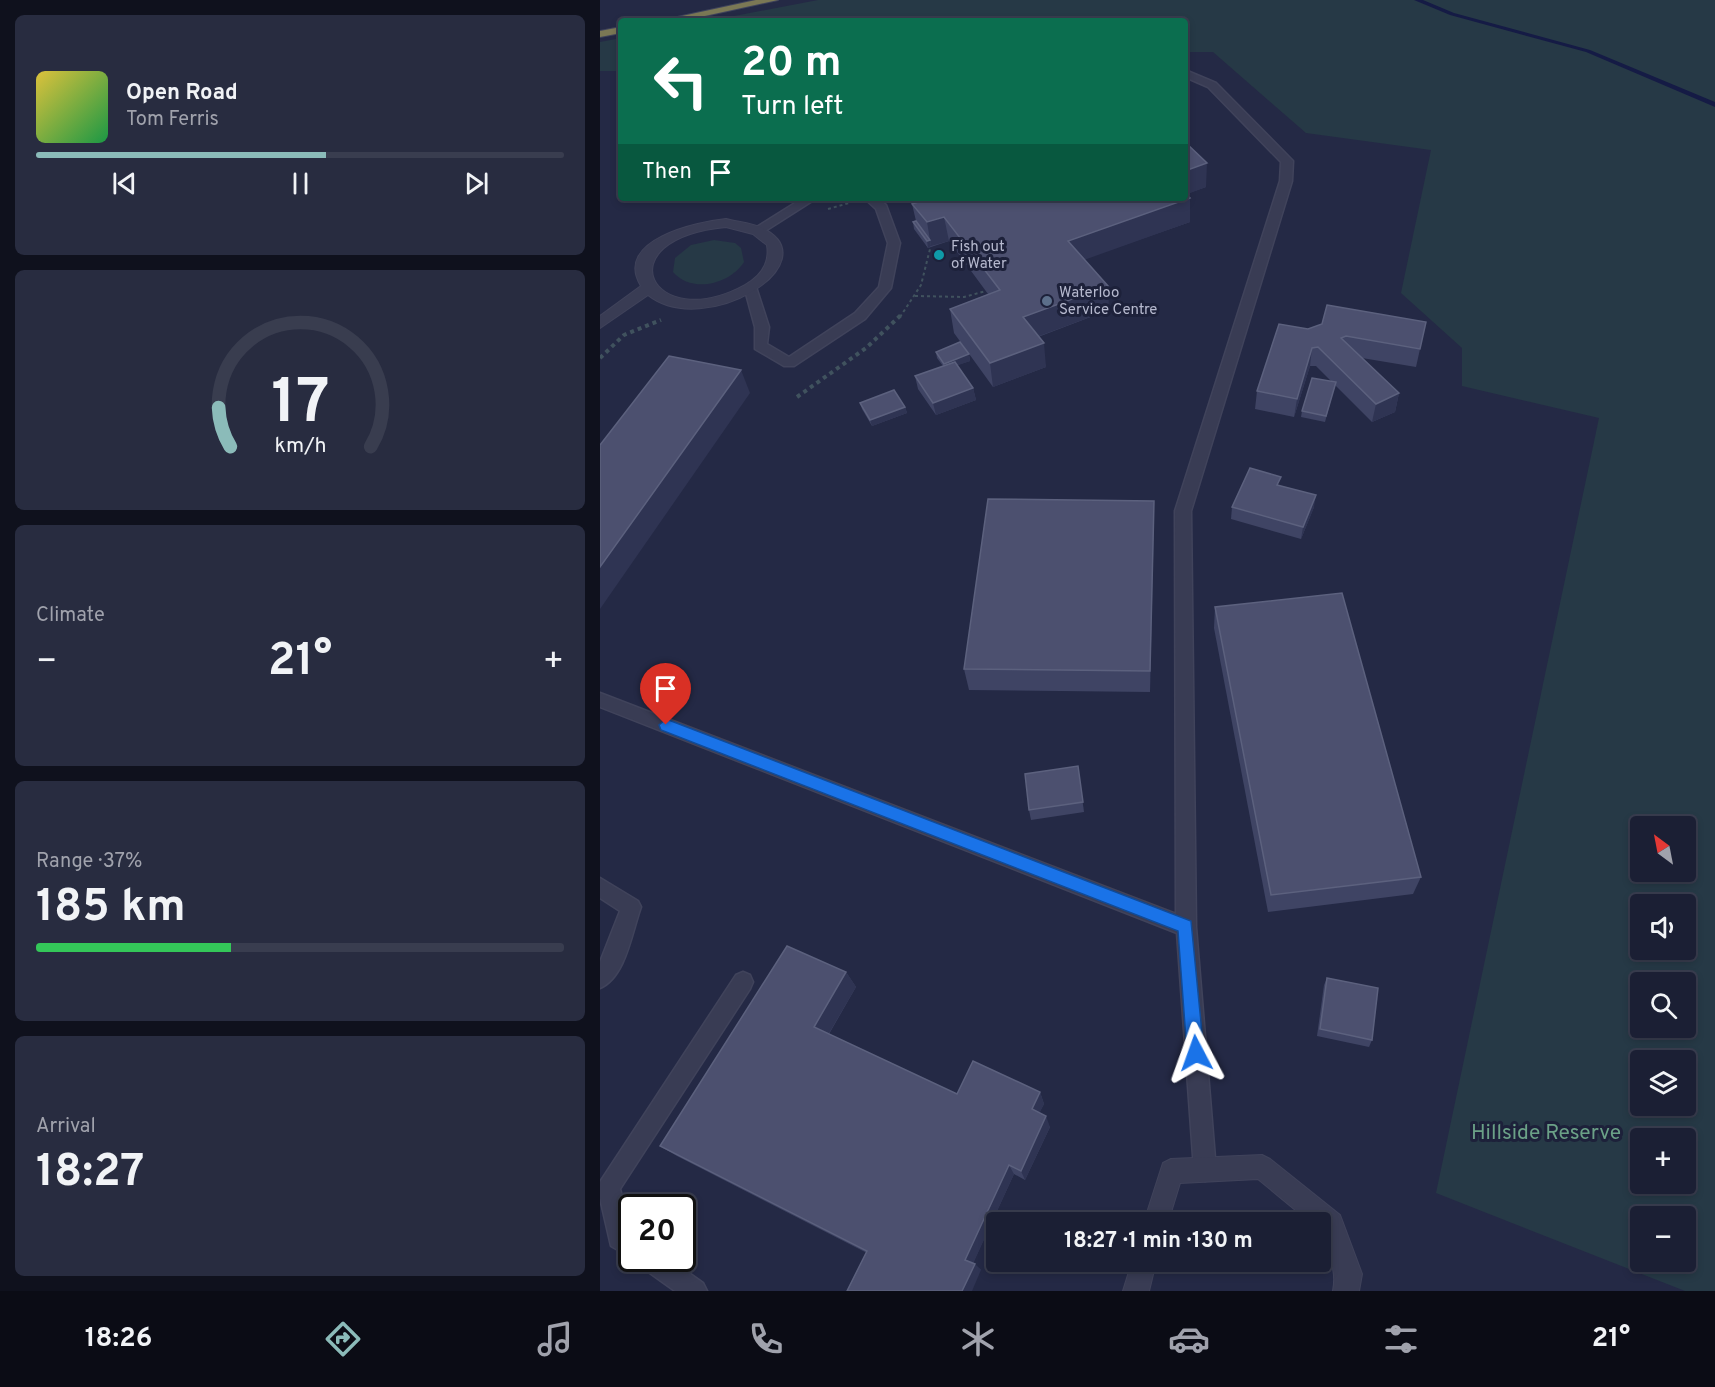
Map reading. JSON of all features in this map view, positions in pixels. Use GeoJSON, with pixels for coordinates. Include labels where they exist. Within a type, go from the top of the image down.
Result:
{"type":"FeatureCollection","features":[{"type":"Feature","properties":{"kind":"highway"},"geometry":{"type":"LineString","coordinates":[[680,18],[773,0]]}},
{"type":"Feature","properties":{"kind":"highway"},"geometry":{"type":"LineString","coordinates":[[600,34],[618,31]]}},
{"type":"Feature","properties":{"kind":"street"},"geometry":{"type":"LineString","coordinates":[[726,223],[758,230],[766,234],[776,247],[776,262],[767,277],[751,290],[729,299],[705,305],[671,302],[661,299],[647,289],[641,276],[645,260],[657,245],[677,233],[701,225],[726,223]]}},
{"type":"Feature","properties":{"kind":"street"},"geometry":{"type":"LineString","coordinates":[[600,323],[647,289]]}},
{"type":"Feature","properties":{"kind":"street"},"geometry":{"type":"LineString","coordinates":[[1159,1212],[1171,1171],[1262,1167],[1331,1224],[1349,1274],[1346,1291]]}},
{"type":"Feature","properties":{"kind":"street"},"geometry":{"type":"LineString","coordinates":[[1136,1291],[1141,1272]]}},
{"type":"Feature","properties":{"kind":"lane"},"geometry":{"type":"LineString","coordinates":[[1188,74],[1212,85],[1287,161],[1286,181],[1183,511],[1186,927],[1205,1170]]}},
{"type":"Feature","properties":{"kind":"lane"},"geometry":{"type":"LineString","coordinates":[[758,230],[806,201]]}},
{"type":"Feature","properties":{"kind":"lane"},"geometry":{"type":"LineString","coordinates":[[751,290],[762,327],[760,346],[789,363],[860,316],[885,288],[894,243],[882,208],[874,201]]}},
{"type":"Feature","properties":{"kind":"lane"},"geometry":{"type":"LineString","coordinates":[[600,700],[1186,927]]}},
{"type":"Feature","properties":{"kind":"lane"},"geometry":{"type":"LineString","coordinates":[[600,888],[631,907],[612,962],[600,978]]}},
{"type":"Feature","properties":{"kind":"lane"},"geometry":{"type":"LineString","coordinates":[[618,1233],[609,1187],[743,982]]}},
{"type":"Feature","properties":{"kind":"lane"},"geometry":{"type":"LineString","coordinates":[[668,1272],[695,1291]]}},
{"type":"Feature","properties":{"kind":"path"},"geometry":{"type":"LineString","coordinates":[[914,296],[964,297],[986,291]]}},
{"type":"Feature","properties":{"kind":"green space","name":"Hillside Reserve"},"geometry":{"type":"Polygon","coordinates":[[[818,0],[1715,0],[1715,1291],[1685,1291],[1637,1272],[1696,1272],[1696,1206],[1630,1206],[1630,1269],[1436,1193],[1599,418],[1462,386],[1462,348],[1401,293],[1431,150],[1306,133],[1213,52],[1188,52],[1188,18],[724,18],[818,0]]]}},
{"type":"Feature","properties":{"kind":"green space"},"geometry":{"type":"Polygon","coordinates":[[[618,39],[618,71],[600,71],[600,42],[618,39]]]}},
{"type":"Feature","properties":{"kind":"green space"},"geometry":{"type":"Polygon","coordinates":[[[714,240],[735,243],[741,248],[744,262],[738,270],[720,281],[700,284],[681,279],[673,272],[675,258],[691,245],[714,240]]]}},
{"type":"Feature","properties":{"kind":"building"},"geometry":{"type":"Polygon","coordinates":[[[1188,145],[1207,163],[1188,170],[1188,145]]]}},
{"type":"Feature","properties":{"kind":"building","name":"Waterloo Service Centre"},"geometry":{"type":"Polygon","coordinates":[[[922,201],[1181,201],[1068,241],[1108,286],[1023,317],[1044,343],[990,363],[950,309],[1000,290],[944,217],[927,222],[912,204],[922,201]]]}},
{"type":"Feature","properties":{"kind":"building"},"geometry":{"type":"Polygon","coordinates":[[[916,221],[930,240],[927,241],[913,222],[916,221]]]}},
{"type":"Feature","properties":{"kind":"building"},"geometry":{"type":"Polygon","coordinates":[[[1327,305],[1426,322],[1420,349],[1346,336],[1341,338],[1399,393],[1376,404],[1318,347],[1312,348],[1297,399],[1257,391],[1279,324],[1308,329],[1322,324],[1327,305]]]}},
{"type":"Feature","properties":{"kind":"building"},"geometry":{"type":"Polygon","coordinates":[[[960,342],[969,354],[944,364],[936,352],[960,342]]]}},
{"type":"Feature","properties":{"kind":"building"},"geometry":{"type":"Polygon","coordinates":[[[669,356],[741,370],[600,567],[600,445],[669,356]]]}},
{"type":"Feature","properties":{"kind":"building"},"geometry":{"type":"Polygon","coordinates":[[[955,362],[973,388],[933,403],[915,376],[955,362]]]}},
{"type":"Feature","properties":{"kind":"building"},"geometry":{"type":"Polygon","coordinates":[[[1312,378],[1336,382],[1326,416],[1302,411],[1312,378]]]}},
{"type":"Feature","properties":{"kind":"building"},"geometry":{"type":"Polygon","coordinates":[[[894,390],[905,407],[870,420],[860,403],[894,390]]]}},
{"type":"Feature","properties":{"kind":"building"},"geometry":{"type":"Polygon","coordinates":[[[1250,468],[1281,477],[1277,485],[1316,495],[1303,527],[1232,507],[1250,468]]]}},
{"type":"Feature","properties":{"kind":"building"},"geometry":{"type":"Polygon","coordinates":[[[988,499],[1154,501],[1150,671],[964,669],[988,499]]]}},
{"type":"Feature","properties":{"kind":"building"},"geometry":{"type":"Polygon","coordinates":[[[1342,593],[1421,877],[1271,895],[1215,607],[1342,593]]]}},
{"type":"Feature","properties":{"kind":"building"},"geometry":{"type":"Polygon","coordinates":[[[1078,766],[1083,802],[1029,810],[1025,774],[1078,766]]]}},
{"type":"Feature","properties":{"kind":"building"},"geometry":{"type":"Polygon","coordinates":[[[787,946],[846,972],[814,1027],[957,1094],[973,1061],[1040,1092],[1032,1109],[1046,1116],[1021,1171],[1009,1165],[986,1212],[965,1260],[975,1264],[962,1291],[847,1291],[867,1251],[660,1146],[787,946]]]}},
{"type":"Feature","properties":{"kind":"building"},"geometry":{"type":"Polygon","coordinates":[[[1327,978],[1378,988],[1372,1040],[1320,1029],[1327,978]]]}},
{"type":"Feature","properties":{"kind":"waterway"},"geometry":{"type":"LineString","coordinates":[[1417,0],[1452,14],[1588,51],[1715,105]]}},
{"type":"Feature","properties":{"kind":"place","name":"Fish out of Water"},"geometry":{"type":"Point","coordinates":[939,255]}},
{"type":"Feature","properties":{"kind":"place","name":"Waterloo Service Centre"},"geometry":{"type":"Point","coordinates":[1047,301]}},
{"type":"Feature","properties":{"kind":"route"},"geometry":{"type":"LineString","coordinates":[[666,725],[1186,927],[1196,1053]]}}]}
